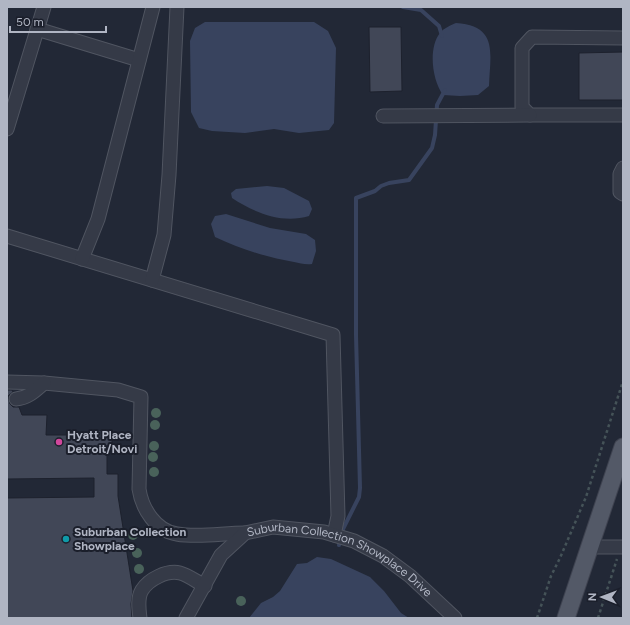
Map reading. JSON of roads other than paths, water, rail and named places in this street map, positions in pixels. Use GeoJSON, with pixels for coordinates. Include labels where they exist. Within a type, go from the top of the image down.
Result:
{"type":"FeatureCollection","features":[{"type":"Feature","properties":{"kind":"main road"},"geometry":{"type":"LineString","coordinates":[[566,618],[623,447]]}},
{"type":"Feature","properties":{"kind":"lane"},"geometry":{"type":"LineString","coordinates":[[7,129],[44,7]]}},
{"type":"Feature","properties":{"kind":"lane"},"geometry":{"type":"LineString","coordinates":[[82,259],[98,219],[153,7]]}},
{"type":"Feature","properties":{"kind":"lane"},"geometry":{"type":"LineString","coordinates":[[152,280],[164,235],[169,175],[177,7]]}},
{"type":"Feature","properties":{"kind":"lane"},"geometry":{"type":"LineString","coordinates":[[37,29],[139,60]]}},
{"type":"Feature","properties":{"kind":"lane"},"geometry":{"type":"LineString","coordinates":[[530,115],[522,107],[522,48],[532,37],[623,38]]}},
{"type":"Feature","properties":{"kind":"lane"},"geometry":{"type":"LineString","coordinates":[[383,116],[623,115]]}},
{"type":"Feature","properties":{"kind":"lane"},"geometry":{"type":"LineString","coordinates":[[623,168],[620,174],[620,192],[623,194]]}},
{"type":"Feature","properties":{"kind":"lane"},"geometry":{"type":"LineString","coordinates":[[7,236],[333,335],[338,516],[334,535]]}},
{"type":"Feature","properties":{"kind":"lane"},"geometry":{"type":"LineString","coordinates":[[7,382],[44,383],[118,390],[141,397],[139,490],[141,501],[153,520],[163,529],[176,534],[193,535],[245,533]]}},
{"type":"Feature","properties":{"kind":"lane"},"geometry":{"type":"LineString","coordinates":[[16,399],[23,398],[35,392],[44,383]]}},
{"type":"Feature","properties":{"kind":"lane","name":"Suburban Collection Showplace Drive"},"geometry":{"type":"LineString","coordinates":[[189,616],[221,555],[245,533],[273,527],[324,532],[354,541],[383,556],[410,576],[455,618]]}},
{"type":"Feature","properties":{"kind":"lane"},"geometry":{"type":"LineString","coordinates":[[590,547],[622,547]]}},
{"type":"Feature","properties":{"kind":"lane"},"geometry":{"type":"LineString","coordinates":[[140,618],[139,605],[142,591],[150,582],[159,576],[170,572],[180,573],[204,586]]}},
{"type":"Feature","properties":{"kind":"water"},"geometry":{"type":"Polygon","coordinates":[[[205,22],[314,22],[328,31],[336,48],[334,123],[329,130],[299,133],[274,129],[245,133],[212,131],[199,128],[191,112],[190,41],[195,28],[205,22]]]}},
{"type":"Feature","properties":{"kind":"water"},"geometry":{"type":"Polygon","coordinates":[[[456,23],[470,25],[479,30],[486,36],[489,44],[489,86],[478,95],[443,95],[436,81],[433,55],[436,39],[443,30],[456,23]]]}},
{"type":"Feature","properties":{"kind":"water"},"geometry":{"type":"Polygon","coordinates":[[[267,186],[284,188],[309,201],[312,209],[309,216],[289,219],[269,216],[232,198],[231,193],[236,189],[267,186]]]}},
{"type":"Feature","properties":{"kind":"water"},"geometry":{"type":"Polygon","coordinates":[[[226,214],[270,228],[306,234],[315,240],[316,251],[312,264],[303,264],[263,255],[215,237],[211,224],[215,216],[226,214]]]}},
{"type":"Feature","properties":{"kind":"water"},"geometry":{"type":"Polygon","coordinates":[[[317,557],[331,559],[370,577],[384,591],[401,613],[409,618],[249,618],[261,603],[273,597],[280,591],[297,564],[307,563],[317,557]]]}},
{"type":"Feature","properties":{"kind":"waterway"},"geometry":{"type":"LineString","coordinates":[[403,7],[421,10],[439,26],[442,36]]}},
{"type":"Feature","properties":{"kind":"waterway"},"geometry":{"type":"LineString","coordinates":[[339,545],[342,531],[359,497],[360,488],[356,335],[356,198],[375,191],[381,186],[389,183],[409,180],[432,148],[435,135],[437,105],[445,90]]}},
{"type":"Feature","properties":{"kind":"place","name":"Hyatt Place Detroit/Novi"},"geometry":{"type":"Point","coordinates":[59,442]}},
{"type":"Feature","properties":{"kind":"place","name":"Suburban Collection Showplace"},"geometry":{"type":"Point","coordinates":[66,539]}}]}
